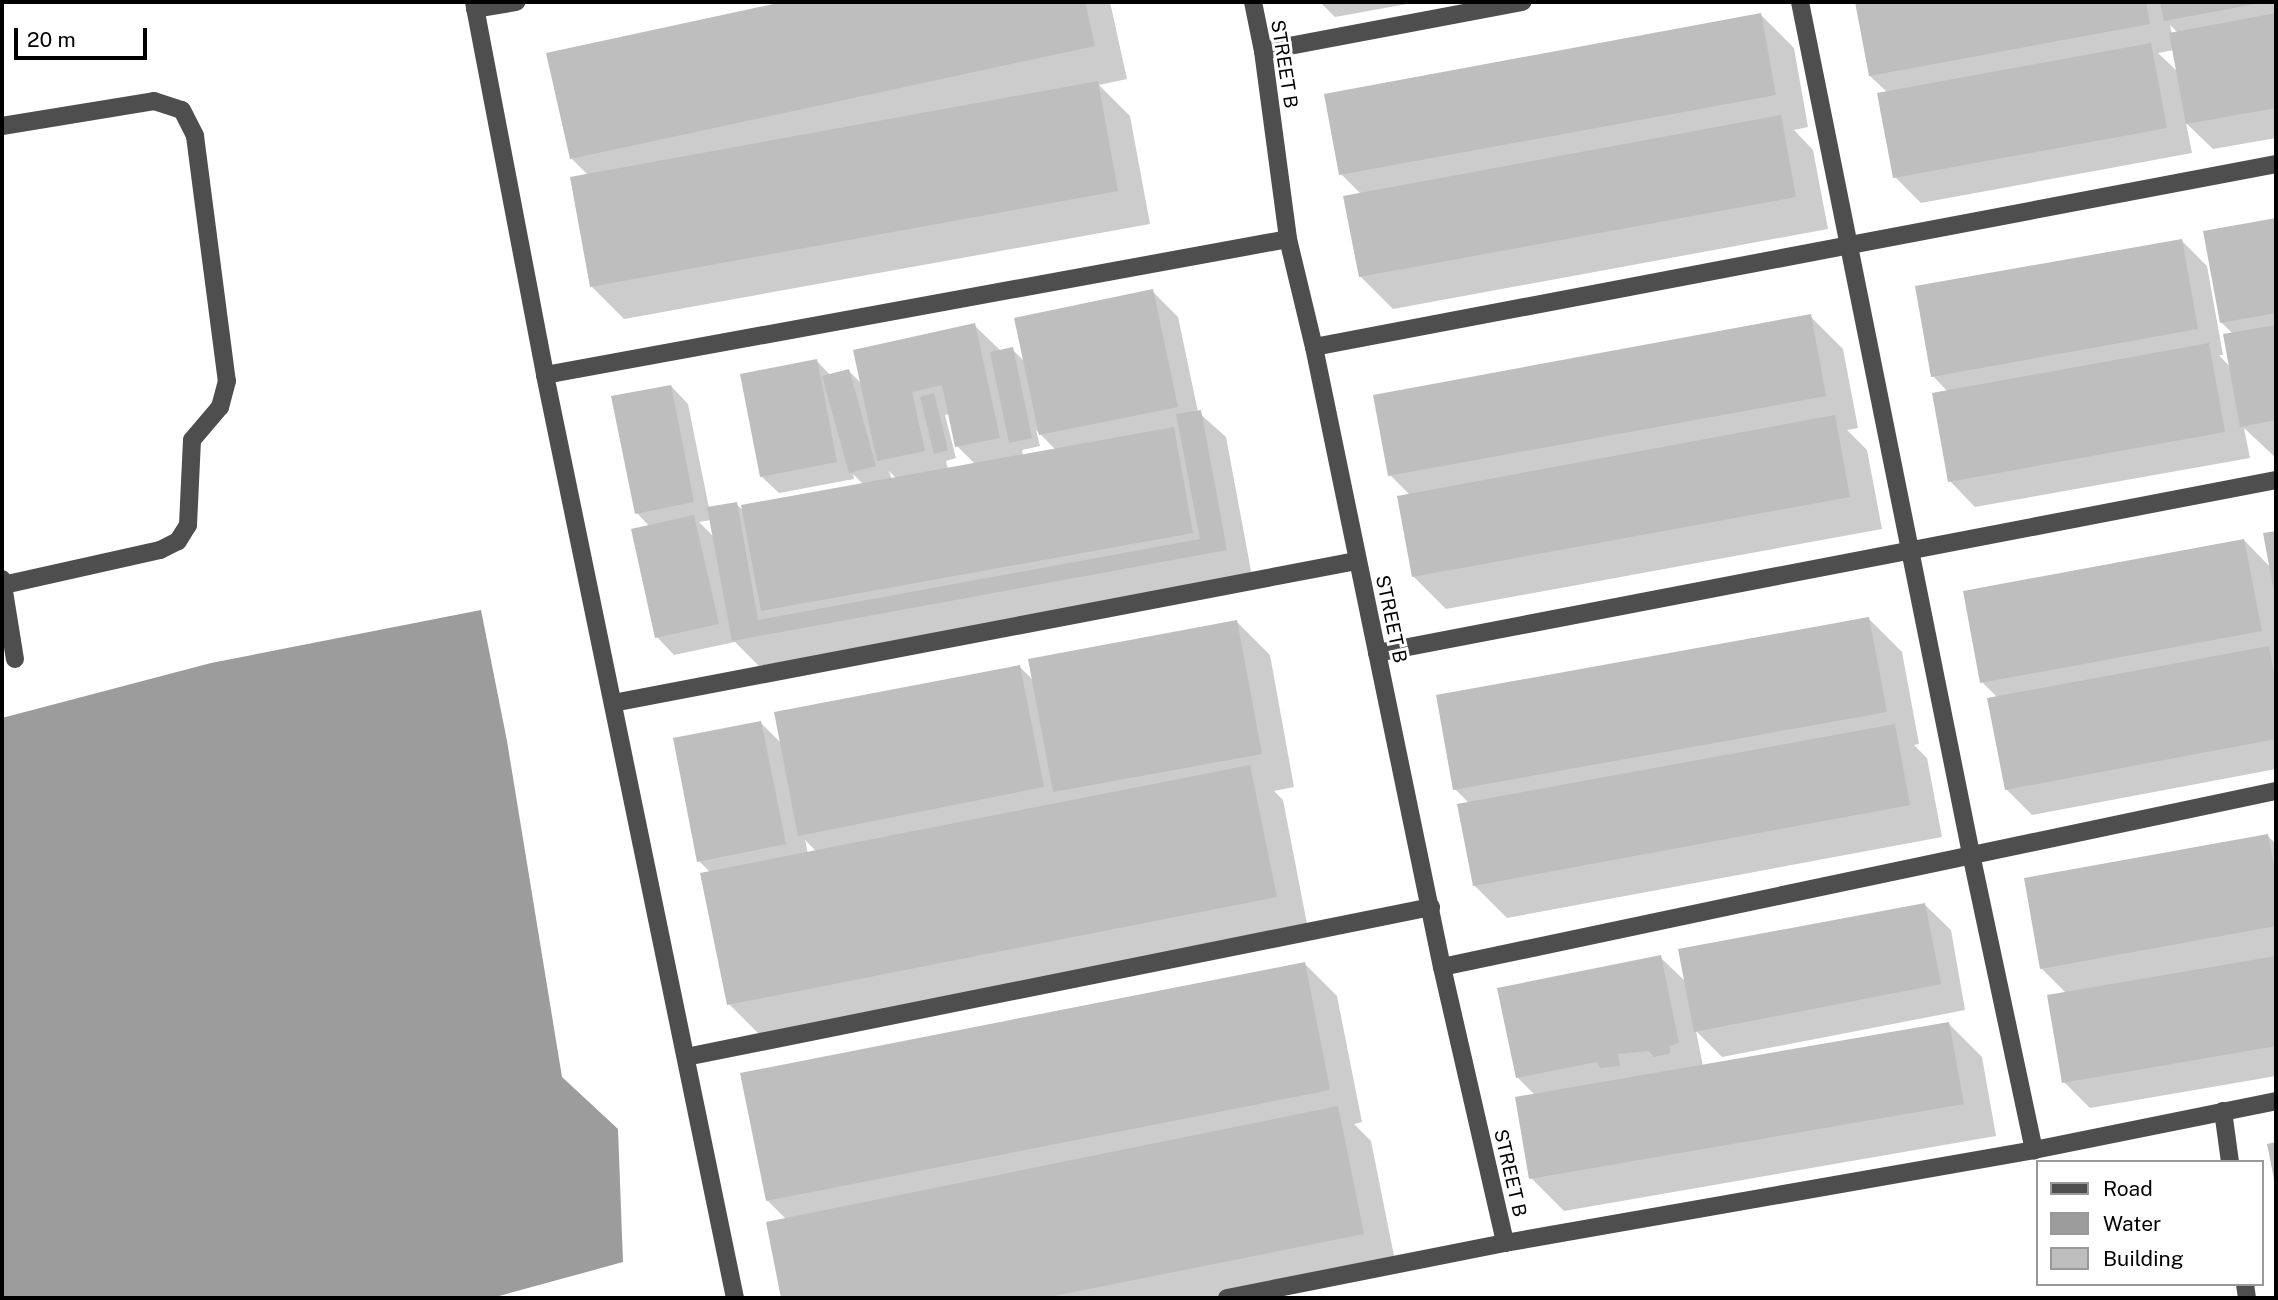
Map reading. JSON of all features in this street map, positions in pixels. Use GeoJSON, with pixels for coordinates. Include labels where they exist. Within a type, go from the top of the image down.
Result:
{"type":"FeatureCollection","features":[{"type":"Feature","properties":{"kind":"street"},"geometry":{"type":"LineString","coordinates":[[516,2],[474,6],[545,375],[736,1298]]}},
{"type":"Feature","properties":{"kind":"street","name":"STREET B"},"geometry":{"type":"LineString","coordinates":[[1253,2],[1263,51],[1288,239],[1314,347],[1442,968],[1505,1243]]}},
{"type":"Feature","properties":{"kind":"street"},"geometry":{"type":"LineString","coordinates":[[1263,51],[1522,2]]}},
{"type":"Feature","properties":{"kind":"street"},"geometry":{"type":"LineString","coordinates":[[1800,2],[1971,854],[2034,1150]]}},
{"type":"Feature","properties":{"kind":"street"},"geometry":{"type":"LineString","coordinates":[[2,126],[154,101],[182,110],[195,136],[226,381],[220,407],[192,440],[188,525],[178,541],[160,550],[2,582],[15,659]]}},
{"type":"Feature","properties":{"kind":"street"},"geometry":{"type":"LineString","coordinates":[[1314,347],[2276,164]]}},
{"type":"Feature","properties":{"kind":"street"},"geometry":{"type":"LineString","coordinates":[[545,375],[1288,239]]}},
{"type":"Feature","properties":{"kind":"street"},"geometry":{"type":"LineString","coordinates":[[1377,653],[2276,480]]}},
{"type":"Feature","properties":{"kind":"street"},"geometry":{"type":"LineString","coordinates":[[613,703],[1356,561]]}},
{"type":"Feature","properties":{"kind":"street"},"geometry":{"type":"LineString","coordinates":[[1442,968],[2276,791]]}},
{"type":"Feature","properties":{"kind":"street"},"geometry":{"type":"LineString","coordinates":[[686,1057],[1431,907]]}},
{"type":"Feature","properties":{"kind":"street"},"geometry":{"type":"LineString","coordinates":[[1227,1298],[1505,1243],[2034,1150],[2276,1101]]}},
{"type":"Feature","properties":{"kind":"street"},"geometry":{"type":"LineString","coordinates":[[2223,1111],[2230,1160]]}},
{"type":"Feature","properties":{"kind":"water"},"geometry":{"type":"Polygon","coordinates":[[[481,610],[507,741],[562,1077],[618,1129],[623,1262],[492,1298],[3,1298],[2,718],[211,663],[481,610]]]}},
{"type":"Feature","properties":{"kind":"building"},"geometry":{"type":"Polygon","coordinates":[[[783,2],[1085,2],[1095,46],[570,159],[546,53],[783,2]]]}},
{"type":"Feature","properties":{"kind":"building"},"geometry":{"type":"Polygon","coordinates":[[[1855,2],[2146,2],[2150,24],[1869,76],[1855,2]]]}},
{"type":"Feature","properties":{"kind":"building"},"geometry":{"type":"Polygon","coordinates":[[[2160,2],[2261,2],[2261,3],[2164,21],[2160,2]]]}},
{"type":"Feature","properties":{"kind":"building"},"geometry":{"type":"Polygon","coordinates":[[[1761,13],[1776,95],[1339,175],[1324,94],[1761,13]]]}},
{"type":"Feature","properties":{"kind":"building"},"geometry":{"type":"Polygon","coordinates":[[[2276,13],[2276,108],[2186,124],[2169,33],[2276,13]]]}},
{"type":"Feature","properties":{"kind":"building"},"geometry":{"type":"Polygon","coordinates":[[[2151,43],[2167,128],[1893,178],[1877,93],[2151,43]]]}},
{"type":"Feature","properties":{"kind":"building"},"geometry":{"type":"Polygon","coordinates":[[[1098,81],[1118,191],[590,287],[570,177],[1098,81]]]}},
{"type":"Feature","properties":{"kind":"building"},"geometry":{"type":"Polygon","coordinates":[[[1781,115],[1796,197],[1359,277],[1343,196],[1781,115]]]}},
{"type":"Feature","properties":{"kind":"building"},"geometry":{"type":"Polygon","coordinates":[[[2276,218],[2276,313],[2220,323],[2203,231],[2276,218]]]}},
{"type":"Feature","properties":{"kind":"building"},"geometry":{"type":"Polygon","coordinates":[[[2182,239],[2198,329],[1931,377],[1915,286],[2182,239]]]}},
{"type":"Feature","properties":{"kind":"building"},"geometry":{"type":"Polygon","coordinates":[[[1153,289],[1178,407],[1039,435],[1014,318],[1153,289]]]}},
{"type":"Feature","properties":{"kind":"building"},"geometry":{"type":"Polygon","coordinates":[[[1811,314],[1826,396],[1388,476],[1373,395],[1811,314]]]}},
{"type":"Feature","properties":{"kind":"building"},"geometry":{"type":"Polygon","coordinates":[[[975,323],[1000,438],[955,447],[942,385],[912,392],[925,451],[877,461],[853,350],[975,323]]]}},
{"type":"Feature","properties":{"kind":"building"},"geometry":{"type":"Polygon","coordinates":[[[2276,325],[2276,420],[2240,427],[2223,334],[2276,325]]]}},
{"type":"Feature","properties":{"kind":"building"},"geometry":{"type":"Polygon","coordinates":[[[2209,343],[2225,432],[1948,482],[1932,393],[2209,343]]]}},
{"type":"Feature","properties":{"kind":"building"},"geometry":{"type":"Polygon","coordinates":[[[1013,347],[1032,438],[1009,443],[990,352],[1013,347]]]}},
{"type":"Feature","properties":{"kind":"building"},"geometry":{"type":"Polygon","coordinates":[[[817,359],[837,462],[760,477],[740,374],[817,359]]]}},
{"type":"Feature","properties":{"kind":"building"},"geometry":{"type":"Polygon","coordinates":[[[849,369],[876,466],[849,473],[822,376],[849,369]]]}},
{"type":"Feature","properties":{"kind":"building"},"geometry":{"type":"Polygon","coordinates":[[[671,385],[694,502],[635,514],[611,396],[671,385]]]}},
{"type":"Feature","properties":{"kind":"building"},"geometry":{"type":"Polygon","coordinates":[[[934,393],[948,450],[934,454],[920,397],[934,393]]]}},
{"type":"Feature","properties":{"kind":"building"},"geometry":{"type":"Polygon","coordinates":[[[1201,410],[1227,550],[732,641],[707,507],[737,502],[758,620],[1200,539],[1176,414],[1201,410]]]}},
{"type":"Feature","properties":{"kind":"building"},"geometry":{"type":"Polygon","coordinates":[[[1835,415],[1850,497],[1412,577],[1397,496],[1835,415]]]}},
{"type":"Feature","properties":{"kind":"building"},"geometry":{"type":"Polygon","coordinates":[[[1174,427],[1193,533],[761,611],[741,505],[1174,427]]]}},
{"type":"Feature","properties":{"kind":"building"},"geometry":{"type":"Polygon","coordinates":[[[694,515],[719,624],[655,638],[631,529],[694,515]]]}},
{"type":"Feature","properties":{"kind":"building"},"geometry":{"type":"Polygon","coordinates":[[[2276,531],[2276,597],[2275,597],[2263,533],[2276,531]]]}},
{"type":"Feature","properties":{"kind":"building"},"geometry":{"type":"Polygon","coordinates":[[[2244,539],[2262,631],[1980,683],[1963,591],[2244,539]]]}},
{"type":"Feature","properties":{"kind":"building"},"geometry":{"type":"Polygon","coordinates":[[[1869,617],[1887,712],[1453,790],[1436,695],[1869,617]]]}},
{"type":"Feature","properties":{"kind":"building"},"geometry":{"type":"Polygon","coordinates":[[[1237,620],[1262,754],[1053,792],[1028,659],[1237,620]]]}},
{"type":"Feature","properties":{"kind":"building"},"geometry":{"type":"Polygon","coordinates":[[[2269,646],[2276,685],[2276,739],[2005,790],[1987,698],[2269,646]]]}},
{"type":"Feature","properties":{"kind":"building"},"geometry":{"type":"Polygon","coordinates":[[[1020,665],[1044,787],[798,836],[774,712],[1020,665]]]}},
{"type":"Feature","properties":{"kind":"building"},"geometry":{"type":"Polygon","coordinates":[[[761,721],[786,844],[697,862],[673,738],[761,721]]]}},
{"type":"Feature","properties":{"kind":"building"},"geometry":{"type":"Polygon","coordinates":[[[1895,724],[1910,805],[1473,886],[1457,804],[1895,724]]]}},
{"type":"Feature","properties":{"kind":"building"},"geometry":{"type":"Polygon","coordinates":[[[1250,765],[1277,897],[727,1005],[700,873],[1250,765]]]}},
{"type":"Feature","properties":{"kind":"building"},"geometry":{"type":"Polygon","coordinates":[[[2268,834],[2276,877],[2276,926],[2040,969],[2024,878],[2268,834]]]}},
{"type":"Feature","properties":{"kind":"building"},"geometry":{"type":"Polygon","coordinates":[[[1925,903],[1941,984],[1694,1032],[1678,949],[1925,903]]]}},
{"type":"Feature","properties":{"kind":"building"},"geometry":{"type":"Polygon","coordinates":[[[1661,955],[1679,1043],[1669,1046],[1671,1053],[1654,1057],[1649,1051],[1618,1054],[1620,1066],[1600,1068],[1596,1062],[1516,1078],[1497,988],[1661,955]]]}},
{"type":"Feature","properties":{"kind":"building"},"geometry":{"type":"Polygon","coordinates":[[[2276,956],[2276,1046],[2062,1083],[2047,995],[2276,956]]]}},
{"type":"Feature","properties":{"kind":"building"},"geometry":{"type":"Polygon","coordinates":[[[1305,962],[1330,1090],[766,1201],[740,1073],[1305,962]]]}},
{"type":"Feature","properties":{"kind":"building"},"geometry":{"type":"Polygon","coordinates":[[[1949,1022],[1964,1104],[1529,1179],[1515,1097],[1949,1022]]]}},
{"type":"Feature","properties":{"kind":"building"},"geometry":{"type":"Polygon","coordinates":[[[1338,1106],[1364,1234],[1044,1298],[781,1298],[766,1222],[1338,1106]]]}},
{"type":"Feature","properties":{"kind":"building"},"geometry":{"type":"Polygon","coordinates":[[[2276,1142],[2276,1183],[2275,1184],[2267,1144],[2276,1142]]]}}]}
